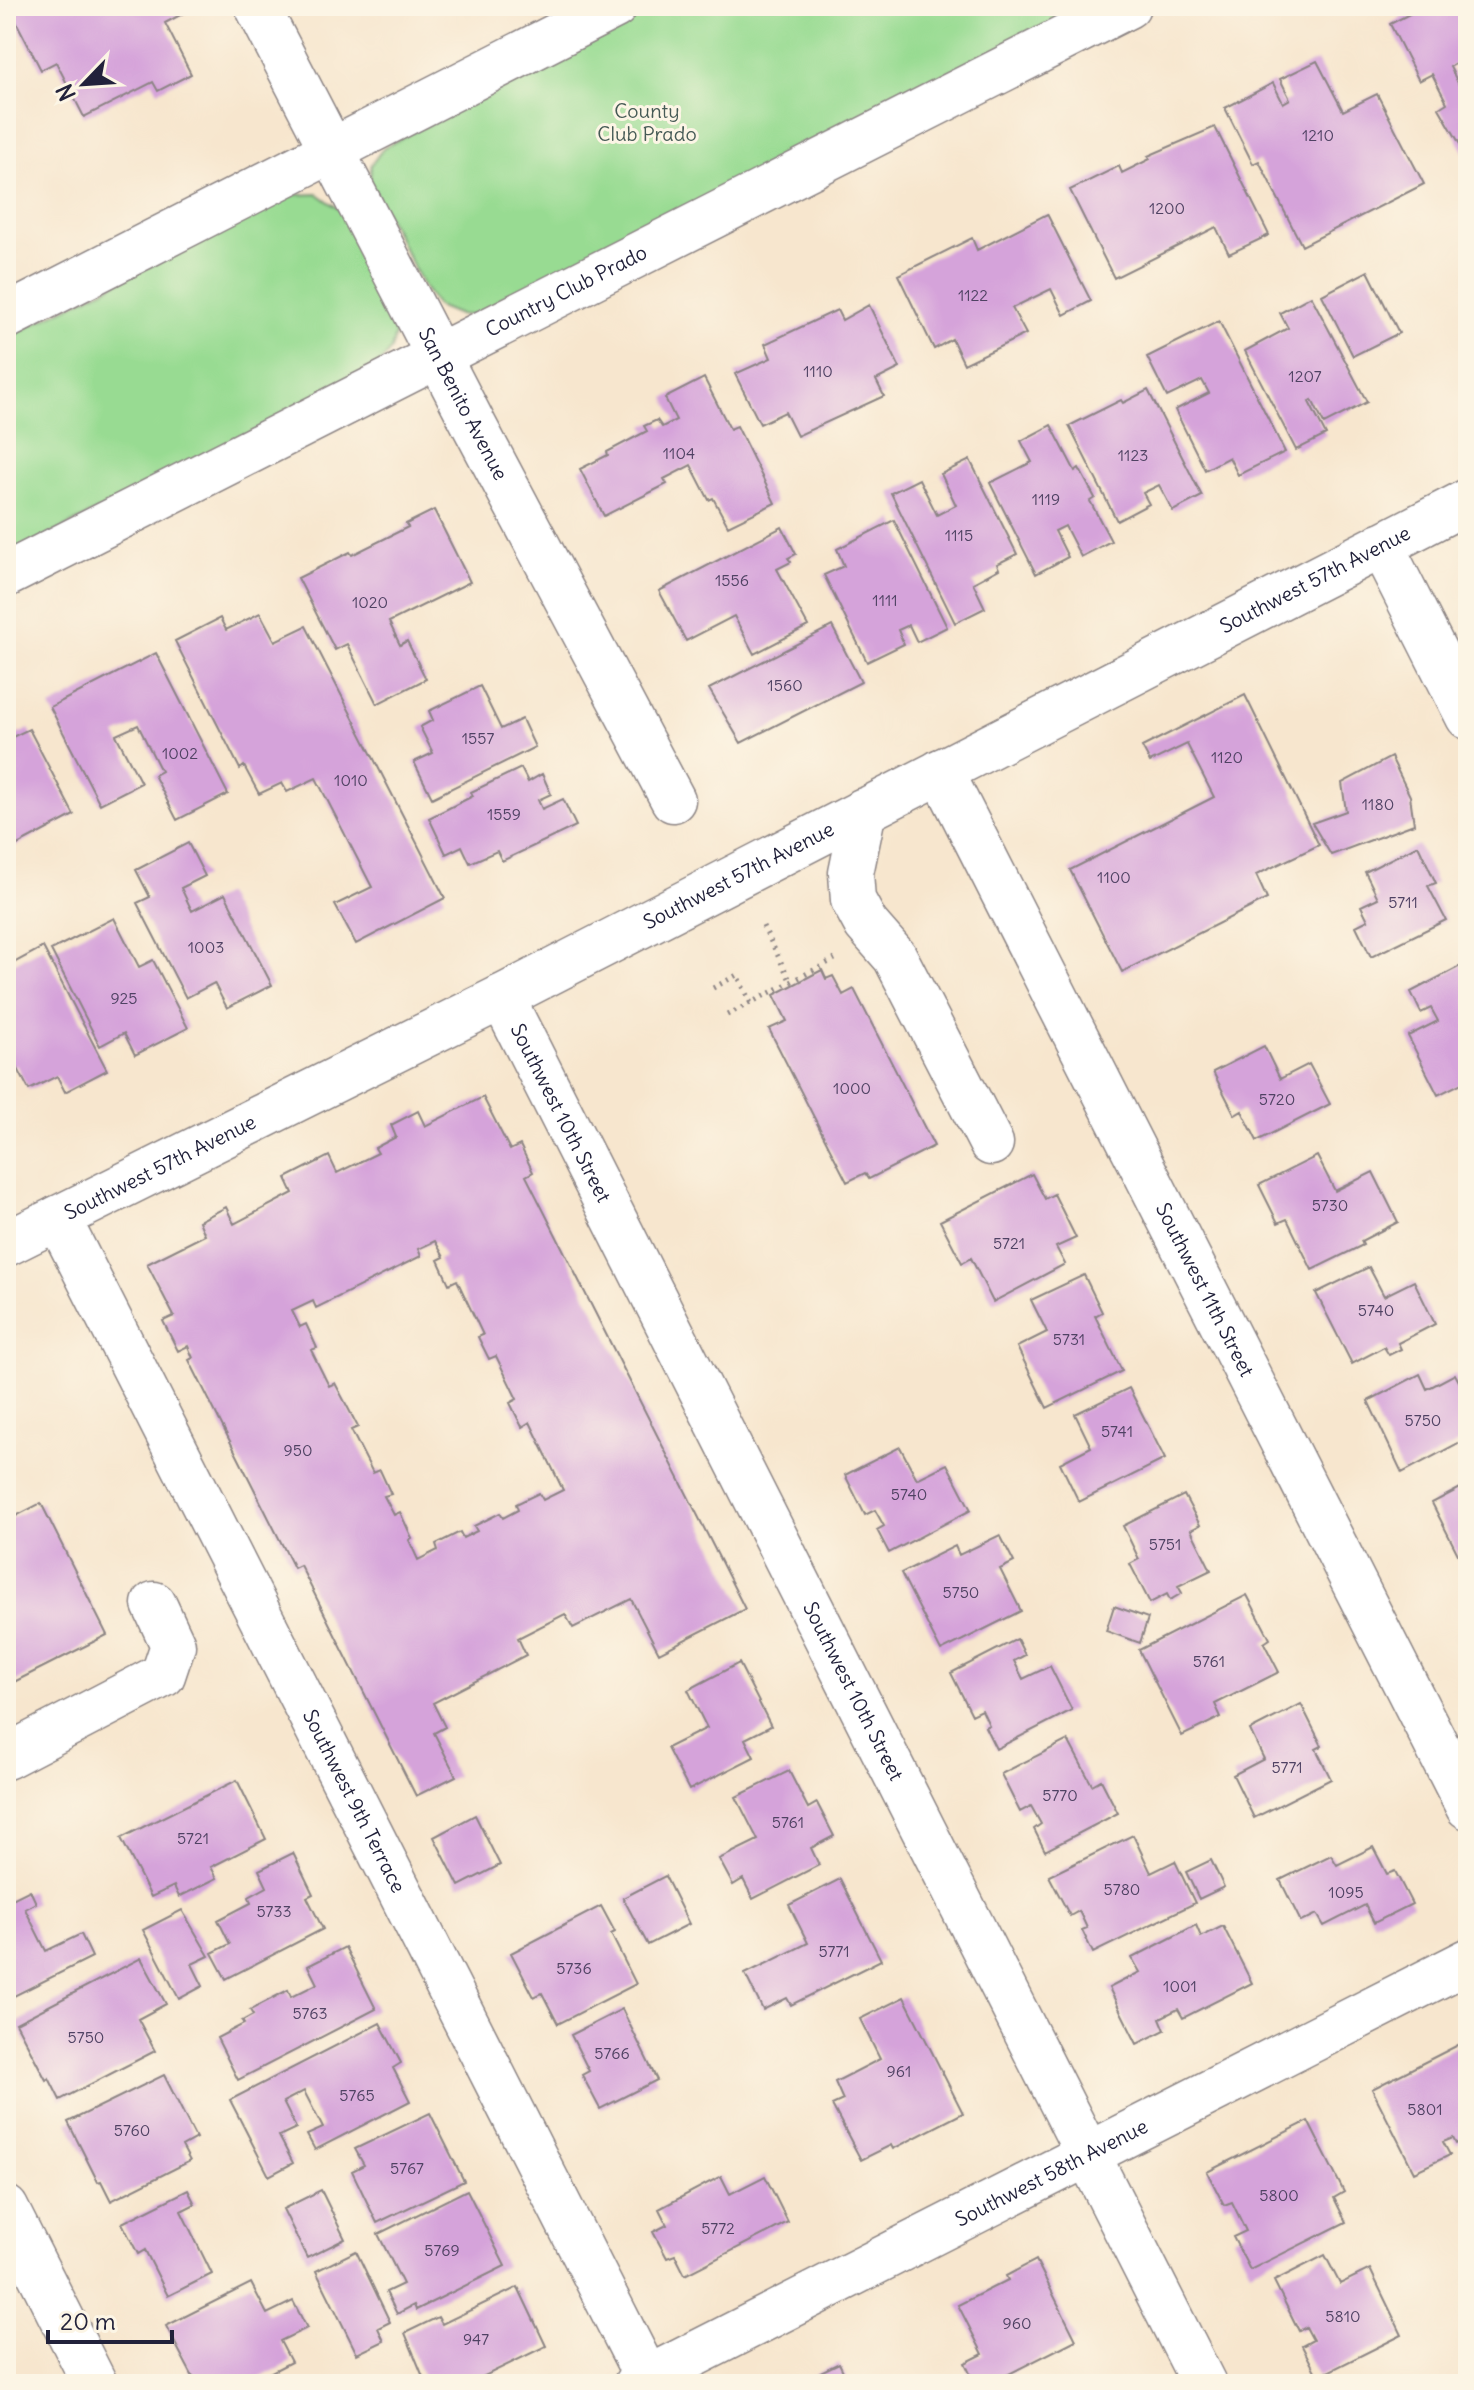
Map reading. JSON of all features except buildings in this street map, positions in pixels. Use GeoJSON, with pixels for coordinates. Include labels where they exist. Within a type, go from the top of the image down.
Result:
{"type":"FeatureCollection","features":[{"type":"Feature","properties":{"kind":"street","name":"San Benito Avenue"},"geometry":{"type":"LineString","coordinates":[[257,6],[673,800]]}},
{"type":"Feature","properties":{"kind":"street"},"geometry":{"type":"LineString","coordinates":[[6,317],[615,6]]}},
{"type":"Feature","properties":{"kind":"street","name":"Country Club Prado"},"geometry":{"type":"LineString","coordinates":[[6,575],[1128,6]]}},
{"type":"Feature","properties":{"kind":"street","name":"Southwest 57th Avenue"},"geometry":{"type":"LineString","coordinates":[[6,1244],[502,997],[1468,501]]}},
{"type":"Feature","properties":{"kind":"street"},"geometry":{"type":"LineString","coordinates":[[1381,545],[1468,717]]}},
{"type":"Feature","properties":{"kind":"street","name":"Southwest 11th Street"},"geometry":{"type":"LineString","coordinates":[[941,771],[1468,1807]]}},
{"type":"Feature","properties":{"kind":"street"},"geometry":{"type":"LineString","coordinates":[[864,810],[851,873],[853,900],[866,924],[895,957],[991,1143]]}},
{"type":"Feature","properties":{"kind":"street","name":"Southwest 10th Street"},"geometry":{"type":"LineString","coordinates":[[502,997],[1204,2384]]}},
{"type":"Feature","properties":{"kind":"street","name":"Southwest 9th Terrace"},"geometry":{"type":"LineString","coordinates":[[58,1218],[644,2382]]}},
{"type":"Feature","properties":{"kind":"street"},"geometry":{"type":"LineString","coordinates":[[6,1757],[163,1675],[173,1645],[154,1604]]}},
{"type":"Feature","properties":{"kind":"street","name":"Southwest 58th Avenue"},"geometry":{"type":"LineString","coordinates":[[644,2382],[1468,1961]]}},
{"type":"Feature","properties":{"kind":"street"},"geometry":{"type":"LineString","coordinates":[[6,2208],[95,2384]]}},
{"type":"Feature","properties":{"kind":"path"},"geometry":{"type":"LineString","coordinates":[[763,926],[791,982]]}},
{"type":"Feature","properties":{"kind":"path"},"geometry":{"type":"LineString","coordinates":[[727,1015],[835,959]]}},
{"type":"Feature","properties":{"kind":"path"},"geometry":{"type":"LineString","coordinates":[[713,988],[737,975],[751,1003]]}},
{"type":"Feature","properties":{"kind":"green space","name":"County Club Prado"},"geometry":{"type":"Polygon","coordinates":[[[661,6],[1091,6],[484,314],[459,315],[437,306],[423,286],[370,182],[371,165],[384,147],[661,6]]]}},
{"type":"Feature","properties":{"kind":"green space"},"geometry":{"type":"Polygon","coordinates":[[[318,194],[340,210],[389,301],[397,326],[391,350],[373,371],[6,557],[6,338],[292,195],[318,194]]]}}]}
